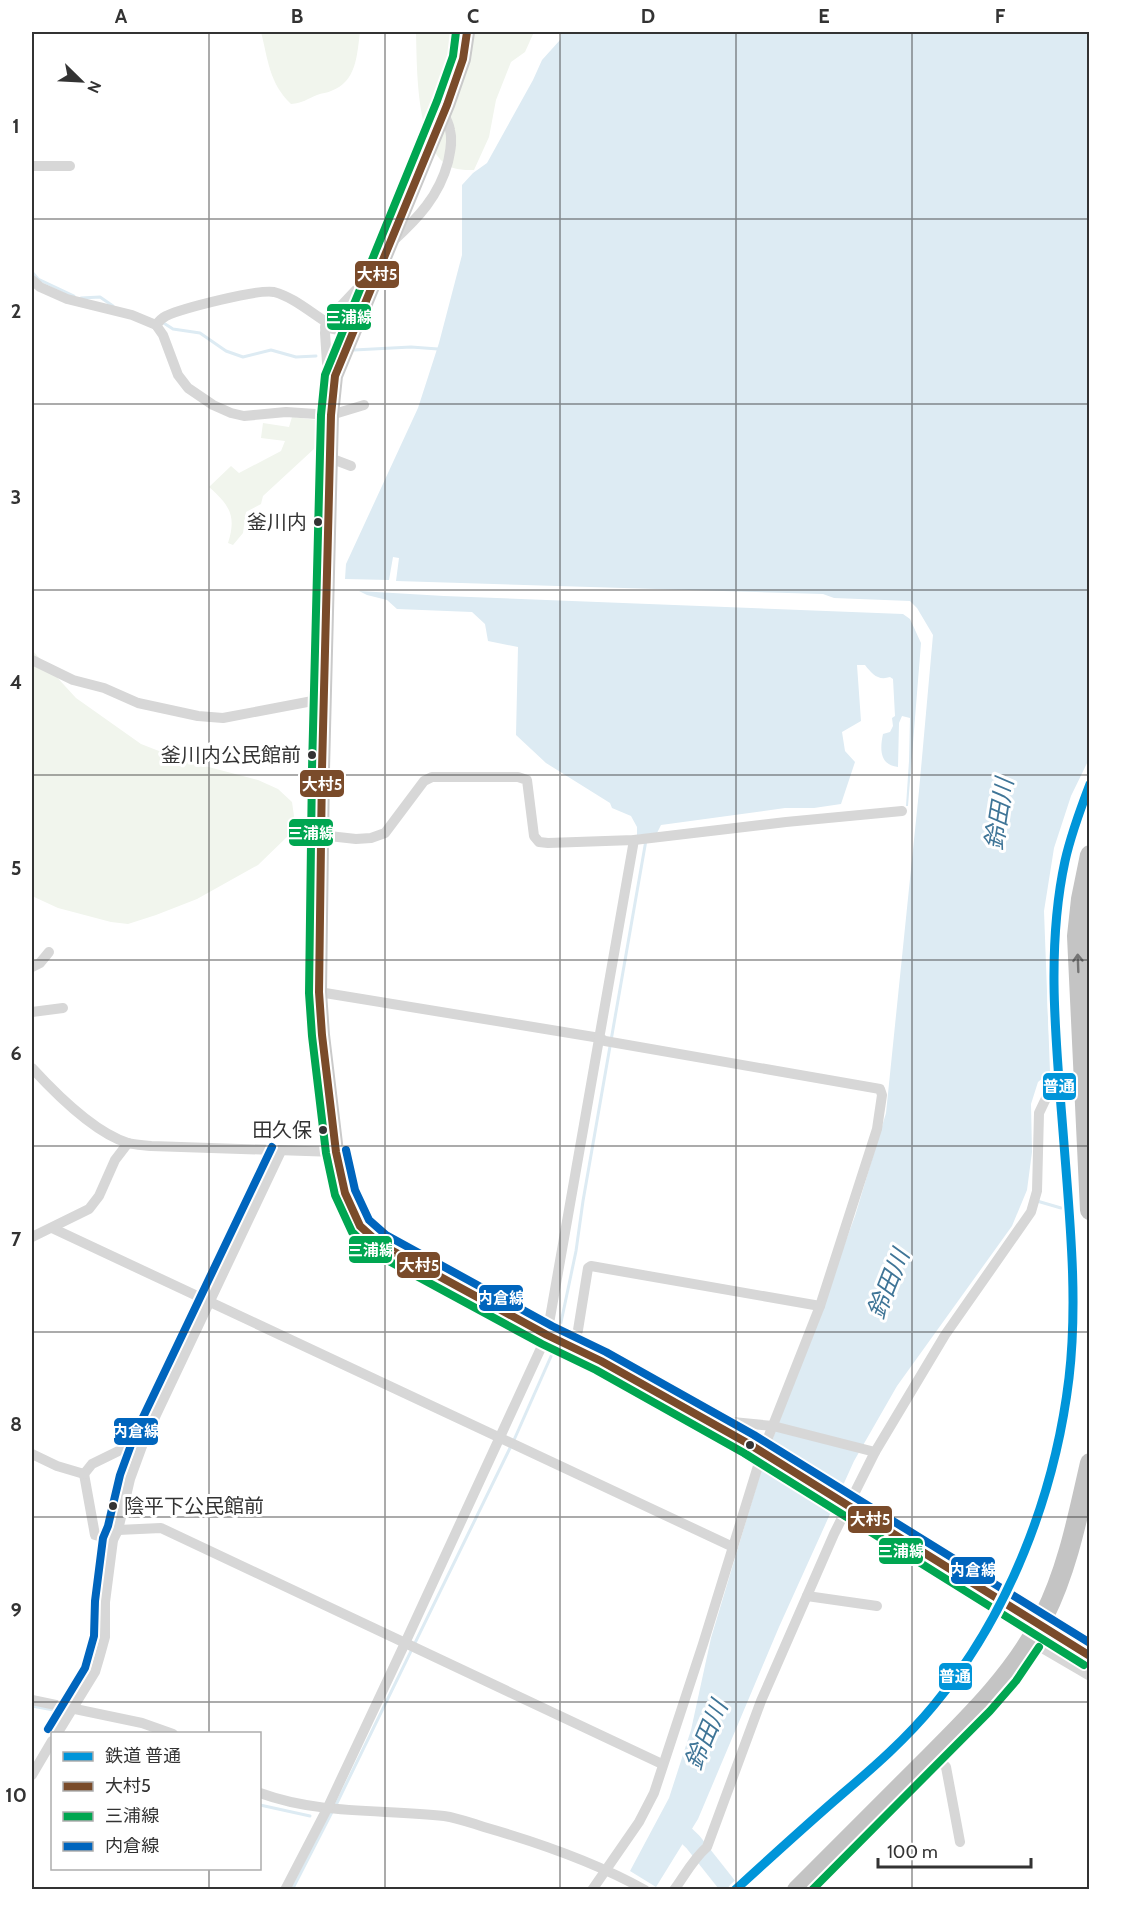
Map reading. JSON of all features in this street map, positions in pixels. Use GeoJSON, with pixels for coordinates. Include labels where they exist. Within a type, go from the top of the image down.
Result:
{"type":"FeatureCollection","features":[{"type":"Feature","properties":{"kind":"highway"},"geometry":{"type":"LineString","coordinates":[[1089,855],[1077,936],[1089,1210]]}},
{"type":"Feature","properties":{"kind":"highway"},"geometry":{"type":"LineString","coordinates":[[797,1890],[933,1755],[1007,1675],[1044,1615],[1060,1575],[1073,1535],[1089,1463]]}},
{"type":"Feature","properties":{"kind":"main road"},"geometry":{"type":"LineString","coordinates":[[467,32],[463,58],[443,112],[335,376],[331,415],[323,699],[319,992],[336,1152],[345,1193],[360,1226],[380,1244],[706,1419],[1088,1655]]}},
{"type":"Feature","properties":{"kind":"street"},"geometry":{"type":"LineString","coordinates":[[388,245],[413,223],[434,199],[444,177],[451,151],[451,131],[443,112]]}},
{"type":"Feature","properties":{"kind":"street"},"geometry":{"type":"LineString","coordinates":[[32,166],[70,166]]}},
{"type":"Feature","properties":{"kind":"street"},"geometry":{"type":"LineString","coordinates":[[32,280],[40,287],[67,299],[159,321],[201,304],[243,295],[272,292],[288,298],[326,325],[352,333]]}},
{"type":"Feature","properties":{"kind":"street"},"geometry":{"type":"LineString","coordinates":[[335,376],[327,363],[326,325],[356,290],[371,286]]}},
{"type":"Feature","properties":{"kind":"street"},"geometry":{"type":"LineString","coordinates":[[159,321],[178,375],[188,388],[213,405],[231,413],[244,416],[286,412],[331,415],[364,405]]}},
{"type":"Feature","properties":{"kind":"street"},"geometry":{"type":"LineString","coordinates":[[330,458],[351,466]]}},
{"type":"Feature","properties":{"kind":"street"},"geometry":{"type":"LineString","coordinates":[[32,660],[73,680],[104,688],[138,703],[198,716],[223,718],[323,699]]}},
{"type":"Feature","properties":{"kind":"street"},"geometry":{"type":"LineString","coordinates":[[321,835],[356,839],[372,838],[385,833],[424,781],[432,777],[518,777],[527,780],[534,836],[538,842],[636,840],[902,811]]}},
{"type":"Feature","properties":{"kind":"street"},"geometry":{"type":"LineString","coordinates":[[285,1890],[329,1808],[410,1645],[502,1438],[558,1340],[602,1040],[636,840]]}},
{"type":"Feature","properties":{"kind":"street"},"geometry":{"type":"LineString","coordinates":[[32,967],[40,963],[49,952]]}},
{"type":"Feature","properties":{"kind":"street"},"geometry":{"type":"LineString","coordinates":[[319,992],[620,1042],[880,1089],[882,1095],[876,1129],[820,1306],[776,1427],[762,1453],[654,1793],[639,1822],[592,1890]]}},
{"type":"Feature","properties":{"kind":"street"},"geometry":{"type":"LineString","coordinates":[[32,1012],[63,1008]]}},
{"type":"Feature","properties":{"kind":"street"},"geometry":{"type":"LineString","coordinates":[[32,1068],[50,1087],[100,1130],[128,1143],[151,1146],[336,1152]]}},
{"type":"Feature","properties":{"kind":"street"},"geometry":{"type":"LineString","coordinates":[[674,1890],[691,1868],[695,1857],[707,1847],[760,1701],[870,1451],[945,1335],[1033,1207],[1036,1191],[1039,1113],[1049,1092]]}},
{"type":"Feature","properties":{"kind":"street"},"geometry":{"type":"LineString","coordinates":[[32,1237],[89,1209],[99,1196],[115,1160],[128,1143]]}},
{"type":"Feature","properties":{"kind":"street"},"geometry":{"type":"LineString","coordinates":[[58,1732],[95,1672],[105,1637],[105,1602],[115,1535],[130,1479],[145,1438],[281,1151]]}},
{"type":"Feature","properties":{"kind":"street"},"geometry":{"type":"LineString","coordinates":[[52,1228],[734,1547]]}},
{"type":"Feature","properties":{"kind":"street"},"geometry":{"type":"LineString","coordinates":[[558,1340],[578,1330],[588,1268],[591,1266],[820,1306]]}},
{"type":"Feature","properties":{"kind":"street"},"geometry":{"type":"LineString","coordinates":[[706,1419],[776,1427],[870,1451]]}},
{"type":"Feature","properties":{"kind":"street"},"geometry":{"type":"LineString","coordinates":[[145,1438],[92,1464],[84,1474],[95,1535],[115,1535],[160,1528],[662,1764]]}},
{"type":"Feature","properties":{"kind":"street"},"geometry":{"type":"LineString","coordinates":[[32,1454],[57,1466],[84,1474]]}},
{"type":"Feature","properties":{"kind":"street"},"geometry":{"type":"LineString","coordinates":[[807,1596],[877,1606]]}},
{"type":"Feature","properties":{"kind":"street"},"geometry":{"type":"LineString","coordinates":[[1030,1641],[1089,1676]]}},
{"type":"Feature","properties":{"kind":"street"},"geometry":{"type":"LineString","coordinates":[[32,1700],[142,1723],[167,1732]]}},
{"type":"Feature","properties":{"kind":"street"},"geometry":{"type":"LineString","coordinates":[[32,1775],[51,1743]]}},
{"type":"Feature","properties":{"kind":"street"},"geometry":{"type":"LineString","coordinates":[[933,1755],[946,1767],[958,1801],[960,1842]]}},
{"type":"Feature","properties":{"kind":"street"},"geometry":{"type":"LineString","coordinates":[[261,1793],[342,1810],[446,1816],[506,1833],[608,1870],[645,1890]]}},
{"type":"Feature","properties":{"kind":"shaded area"},"geometry":{"type":"Polygon","coordinates":[[[261,32],[360,32],[351,74],[340,87],[291,104],[274,79],[261,32]]]}},
{"type":"Feature","properties":{"kind":"shaded area"},"geometry":{"type":"Polygon","coordinates":[[[416,32],[534,32],[525,52],[511,62],[496,100],[489,137],[474,170],[450,167],[434,151],[423,119],[420,101],[416,32]]]}},
{"type":"Feature","properties":{"kind":"shaded area"},"geometry":{"type":"Polygon","coordinates":[[[292,417],[317,420],[315,448],[263,496],[261,504],[246,512],[243,533],[233,545],[228,543],[232,525],[229,511],[222,499],[209,487],[231,466],[239,473],[281,451],[285,441],[261,438],[263,423],[289,427],[292,417]]]}},
{"type":"Feature","properties":{"kind":"shaded area"},"geometry":{"type":"Polygon","coordinates":[[[32,650],[76,698],[141,744],[182,760],[258,780],[278,789],[292,802],[294,816],[289,835],[258,865],[197,899],[128,924],[111,922],[58,908],[32,896],[32,650]]]}},
{"type":"Feature","properties":{"kind":"water","name":"鈴田川"},"geometry":{"type":"Polygon","coordinates":[[[561,32],[1089,32],[1089,759],[1071,796],[1054,848],[1044,911],[1050,1072],[1038,1082],[1031,1104],[1032,1152],[1027,1190],[1012,1226],[897,1386],[854,1461],[779,1627],[698,1819],[656,1887],[630,1871],[669,1798],[691,1730],[711,1638],[762,1468],[855,1216],[886,1113],[933,635],[917,608],[910,601],[834,598],[823,594],[396,581],[399,558],[393,557],[389,580],[345,579],[346,564],[418,408],[439,343],[462,255],[462,185],[487,163],[542,60],[560,40],[561,32]]]}},
{"type":"Feature","properties":{"kind":"water"},"geometry":{"type":"Polygon","coordinates":[[[359,591],[903,614],[910,619],[921,643],[908,806],[906,806],[910,718],[902,716],[899,723],[898,767],[892,766],[884,759],[881,745],[883,734],[890,732],[893,726],[892,718],[895,716],[893,679],[879,677],[865,665],[857,665],[861,721],[842,732],[845,751],[855,762],[841,804],[814,808],[785,808],[661,825],[657,833],[637,835],[637,827],[631,816],[612,808],[610,803],[546,763],[516,735],[518,647],[488,641],[485,624],[472,612],[397,609],[387,600],[359,591]]]}},
{"type":"Feature","properties":{"kind":"waterway"},"geometry":{"type":"LineString","coordinates":[[32,272],[38,279],[74,296]]}},
{"type":"Feature","properties":{"kind":"waterway"},"geometry":{"type":"LineString","coordinates":[[81,298],[100,297],[113,306]]}},
{"type":"Feature","properties":{"kind":"waterway"},"geometry":{"type":"LineString","coordinates":[[162,322],[173,329],[200,333],[226,351],[243,357],[271,350],[296,357],[316,356]]}},
{"type":"Feature","properties":{"kind":"waterway"},"geometry":{"type":"LineString","coordinates":[[354,350],[411,347],[438,349]]}},
{"type":"Feature","properties":{"kind":"waterway"},"geometry":{"type":"LineString","coordinates":[[559,1332],[576,1251],[646,840]]}},
{"type":"Feature","properties":{"kind":"waterway"},"geometry":{"type":"LineString","coordinates":[[1037,1201],[1061,1208]]}},
{"type":"Feature","properties":{"kind":"waterway"},"geometry":{"type":"LineString","coordinates":[[514,1440],[556,1345]]}},
{"type":"Feature","properties":{"kind":"waterway"},"geometry":{"type":"LineString","coordinates":[[335,1807],[511,1446]]}},
{"type":"Feature","properties":{"kind":"waterway"},"geometry":{"type":"LineString","coordinates":[[32,1706],[59,1711]]}},
{"type":"Feature","properties":{"kind":"waterway"},"geometry":{"type":"LineString","coordinates":[[261,1805],[310,1816]]}},
{"type":"Feature","properties":{"kind":"waterway"},"geometry":{"type":"LineString","coordinates":[[292,1890],[332,1812]]}},
{"type":"Feature","properties":{"kind":"waterway"},"geometry":{"type":"LineString","coordinates":[[670,1820],[693,1842],[731,1890]]}},
{"type":"Feature","properties":{"kind":"rail line","name":"普通"},"geometry":{"type":"LineString","coordinates":[[735,1890],[866,1774],[934,1705],[961,1670],[985,1632],[1006,1592],[1040,1509],[1053,1466],[1062,1422],[1069,1378],[1073,1320],[1071,1232],[1054,1002],[1055,931],[1065,861],[1090,784]]}},
{"type":"Feature","properties":{"kind":"transit line","name":"三浦線"},"geometry":{"type":"LineString","coordinates":[[456,32],[453,56],[437,101],[325,375],[321,415],[309,993],[326,1153],[335,1195],[352,1232],[374,1253],[542,1344],[596,1370],[744,1453],[1084,1665]]}},
{"type":"Feature","properties":{"kind":"transit line","name":"大村5"},"geometry":{"type":"LineString","coordinates":[[467,32],[463,59],[447,105],[335,376],[331,415],[319,992],[336,1152],[345,1193],[360,1226],[380,1244],[547,1335],[601,1361],[749,1444],[1090,1656]]}},
{"type":"Feature","properties":{"kind":"transit line","name":"内倉線"},"geometry":{"type":"LineString","coordinates":[[48,1729],[85,1668],[94,1636],[95,1601],[103,1538],[120,1475],[135,1434],[272,1147]]}},
{"type":"Feature","properties":{"kind":"transit line","name":"内倉線"},"geometry":{"type":"LineString","coordinates":[[346,1150],[355,1190],[369,1220],[386,1235],[552,1326],[606,1352],[754,1435],[1090,1643]]}},
{"type":"Feature","properties":{"kind":"transit line","name":"三浦線"},"geometry":{"type":"LineString","coordinates":[[812,1890],[990,1711],[1016,1681],[1039,1647]]}},
{"type":"Feature","properties":{"kind":"place","name":"釜川内"},"geometry":{"type":"Point","coordinates":[318,522]}},
{"type":"Feature","properties":{"kind":"place","name":"釜川内公民館前"},"geometry":{"type":"Point","coordinates":[312,755]}},
{"type":"Feature","properties":{"kind":"place","name":"田久保"},"geometry":{"type":"Point","coordinates":[323,1130]}},
{"type":"Feature","properties":{"kind":"place","name":"陰平下公民館前"},"geometry":{"type":"Point","coordinates":[113,1506]}}]}
